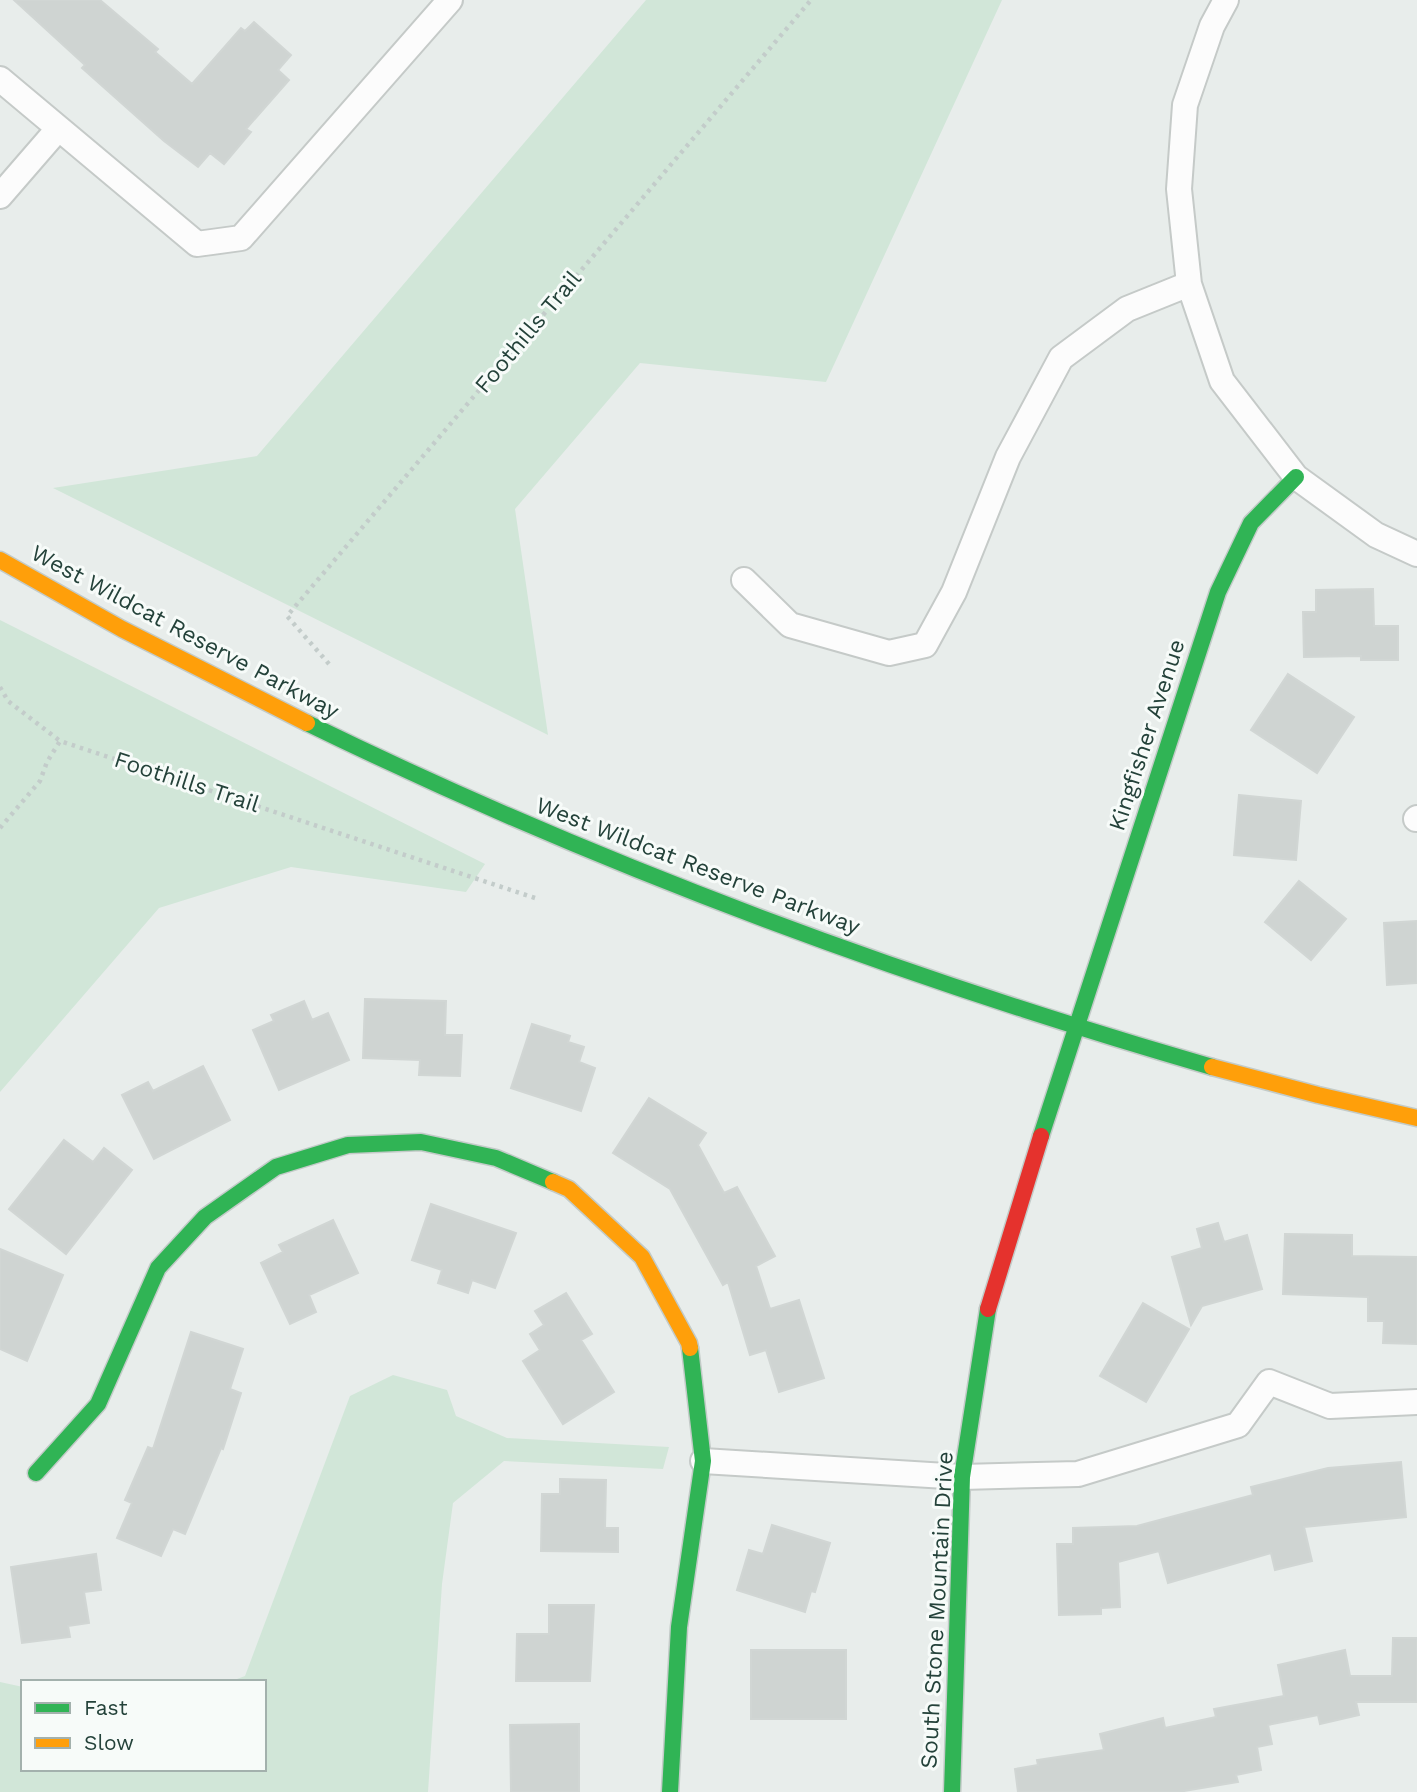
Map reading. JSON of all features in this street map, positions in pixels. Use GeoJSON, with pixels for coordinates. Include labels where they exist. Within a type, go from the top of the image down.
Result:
{"type":"FeatureCollection","features":[{"type":"Feature","properties":{"kind":"street"},"geometry":{"type":"LineString","coordinates":[[0,79],[197,244],[241,238],[450,0]]}},
{"type":"Feature","properties":{"kind":"street"},"geometry":{"type":"LineString","coordinates":[[1226,0],[1212,26],[1185,105],[1179,189],[1189,284],[1222,381],[1296,477],[1376,535],[1417,554]]}},
{"type":"Feature","properties":{"kind":"street"},"geometry":{"type":"LineString","coordinates":[[0,197],[58,129]]}},
{"type":"Feature","properties":{"kind":"street"},"geometry":{"type":"LineString","coordinates":[[744,580],[790,625],[889,653],[925,645],[954,592],[1008,457],[1061,358],[1127,309],[1189,284]]}},
{"type":"Feature","properties":{"kind":"street","name":"Kingfisher Avenue"},"geometry":{"type":"LineString","coordinates":[[1075,1026],[1218,592],[1251,523],[1296,477]]}},
{"type":"Feature","properties":{"kind":"street","name":"West Wildcat Reserve Parkway"},"geometry":{"type":"LineString","coordinates":[[0,560],[261,701],[491,808],[626,865],[786,928],[945,985],[1075,1026],[1271,1082],[1417,1118]]}},
{"type":"Feature","properties":{"kind":"street","name":"South Stone Mountain Drive"},"geometry":{"type":"LineString","coordinates":[[952,1792],[962,1477],[987,1311],[1075,1026]]}},
{"type":"Feature","properties":{"kind":"street"},"geometry":{"type":"LineString","coordinates":[[36,1473],[98,1404],[158,1268],[205,1217],[276,1167],[348,1145],[421,1142],[496,1158],[569,1189],[642,1257],[689,1343],[703,1461],[679,1626],[670,1792]]}},
{"type":"Feature","properties":{"kind":"street"},"geometry":{"type":"LineString","coordinates":[[703,1461],[962,1477],[1078,1474],[1238,1425],[1269,1382],[1330,1406],[1417,1402]]}},
{"type":"Feature","properties":{"kind":"path","name":"Foothills Trail"},"geometry":{"type":"LineString","coordinates":[[329,664],[287,616],[811,0]]}},
{"type":"Feature","properties":{"kind":"path","name":"Foothills Trail"},"geometry":{"type":"LineString","coordinates":[[0,687],[8,701],[60,741],[535,898]]}},
{"type":"Feature","properties":{"kind":"path"},"geometry":{"type":"LineString","coordinates":[[0,828],[40,781],[47,762],[60,741]]}},
{"type":"Feature","properties":{"kind":"green space"},"geometry":{"type":"Polygon","coordinates":[[[646,0],[1002,0],[826,382],[640,363],[515,509],[548,735],[53,488],[257,456],[646,0]]]}},
{"type":"Feature","properties":{"kind":"green space"},"geometry":{"type":"Polygon","coordinates":[[[0,620],[485,864],[466,892],[291,867],[159,908],[0,1092],[0,620]]]}},
{"type":"Feature","properties":{"kind":"green space"},"geometry":{"type":"Polygon","coordinates":[[[393,1375],[447,1390],[456,1416],[507,1438],[669,1447],[663,1469],[504,1461],[453,1503],[442,1584],[428,1792],[0,1792],[0,1682],[21,1687],[21,1771],[266,1771],[266,1680],[234,1680],[245,1676],[350,1396],[393,1375]]]}},
{"type":"Feature","properties":{"kind":"building"},"geometry":{"type":"Polygon","coordinates":[[[14,0],[100,0],[158,49],[155,52],[192,84],[241,28],[245,31],[254,22],[291,55],[278,70],[289,80],[246,129],[251,132],[224,164],[210,153],[198,167],[164,141],[82,68],[85,65],[14,0]]]}},
{"type":"Feature","properties":{"kind":"building"},"geometry":{"type":"Polygon","coordinates":[[[1373,589],[1374,626],[1398,626],[1398,660],[1361,660],[1361,656],[1304,657],[1303,612],[1316,612],[1316,590],[1373,589]]]}},
{"type":"Feature","properties":{"kind":"building"},"geometry":{"type":"Polygon","coordinates":[[[1288,674],[1354,717],[1317,773],[1251,730],[1288,674]]]}},
{"type":"Feature","properties":{"kind":"building"},"geometry":{"type":"Polygon","coordinates":[[[1239,795],[1301,801],[1296,860],[1234,855],[1239,795]]]}},
{"type":"Feature","properties":{"kind":"building"},"geometry":{"type":"Polygon","coordinates":[[[1299,881],[1346,919],[1311,960],[1265,922],[1299,881]]]}},
{"type":"Feature","properties":{"kind":"building"},"geometry":{"type":"Polygon","coordinates":[[[1417,921],[1417,983],[1387,985],[1384,923],[1417,921]]]}},
{"type":"Feature","properties":{"kind":"building"},"geometry":{"type":"Polygon","coordinates":[[[365,999],[446,1001],[445,1035],[462,1035],[460,1076],[419,1075],[420,1060],[363,1058],[365,999]]]}},
{"type":"Feature","properties":{"kind":"building"},"geometry":{"type":"Polygon","coordinates":[[[304,1001],[312,1020],[328,1013],[349,1060],[279,1090],[253,1030],[274,1021],[271,1015],[304,1001]]]}},
{"type":"Feature","properties":{"kind":"building"},"geometry":{"type":"Polygon","coordinates":[[[532,1024],[570,1036],[568,1042],[584,1047],[579,1062],[595,1068],[581,1111],[511,1088],[532,1024]]]}},
{"type":"Feature","properties":{"kind":"building"},"geometry":{"type":"Polygon","coordinates":[[[203,1066],[230,1120],[154,1159],[122,1095],[148,1082],[153,1091],[203,1066]]]}},
{"type":"Feature","properties":{"kind":"building"},"geometry":{"type":"Polygon","coordinates":[[[649,1098],[706,1133],[698,1145],[724,1193],[737,1187],[775,1256],[756,1266],[770,1309],[799,1300],[824,1378],[779,1392],[766,1350],[750,1355],[728,1282],[723,1285],[670,1189],[613,1153],[649,1098]]]}},
{"type":"Feature","properties":{"kind":"building"},"geometry":{"type":"Polygon","coordinates":[[[64,1140],[93,1162],[104,1148],[132,1170],[66,1254],[9,1209],[64,1140]]]}},
{"type":"Feature","properties":{"kind":"building"},"geometry":{"type":"Polygon","coordinates":[[[431,1204],[516,1233],[495,1288],[472,1280],[468,1293],[438,1283],[442,1270],[412,1260],[431,1204]]]}},
{"type":"Feature","properties":{"kind":"building"},"geometry":{"type":"Polygon","coordinates":[[[333,1220],[358,1273],[309,1295],[316,1312],[290,1324],[261,1263],[283,1252],[279,1245],[333,1220]]]}},
{"type":"Feature","properties":{"kind":"building"},"geometry":{"type":"Polygon","coordinates":[[[1218,1223],[1224,1242],[1247,1235],[1262,1289],[1202,1306],[1191,1325],[1172,1257],[1202,1248],[1197,1229],[1218,1223]]]}},
{"type":"Feature","properties":{"kind":"building"},"geometry":{"type":"Polygon","coordinates":[[[1285,1234],[1352,1235],[1352,1256],[1417,1257],[1417,1344],[1383,1343],[1384,1321],[1368,1321],[1368,1297],[1283,1294],[1285,1234]]]}},
{"type":"Feature","properties":{"kind":"building"},"geometry":{"type":"Polygon","coordinates":[[[0,1249],[63,1275],[27,1361],[0,1349],[0,1249]]]}},
{"type":"Feature","properties":{"kind":"building"},"geometry":{"type":"Polygon","coordinates":[[[566,1293],[592,1334],[581,1340],[614,1392],[563,1424],[523,1361],[540,1350],[530,1334],[544,1325],[535,1311],[566,1293]]]}},
{"type":"Feature","properties":{"kind":"building"},"geometry":{"type":"Polygon","coordinates":[[[1143,1303],[1189,1329],[1146,1402],[1100,1376],[1143,1303]]]}},
{"type":"Feature","properties":{"kind":"building"},"geometry":{"type":"Polygon","coordinates":[[[191,1332],[243,1349],[230,1389],[241,1393],[223,1449],[221,1448],[185,1534],[173,1529],[161,1556],[117,1538],[132,1503],[125,1500],[148,1447],[153,1449],[191,1332]]]}},
{"type":"Feature","properties":{"kind":"building"},"geometry":{"type":"Polygon","coordinates":[[[1401,1462],[1406,1517],[1304,1527],[1312,1561],[1275,1570],[1271,1553],[1168,1583],[1159,1551],[1118,1562],[1120,1607],[1101,1608],[1101,1614],[1059,1615],[1057,1544],[1073,1544],[1073,1528],[1137,1526],[1253,1495],[1251,1487],[1328,1468],[1401,1462]]]}},
{"type":"Feature","properties":{"kind":"building"},"geometry":{"type":"Polygon","coordinates":[[[560,1479],[606,1480],[605,1528],[618,1528],[618,1552],[541,1551],[542,1494],[560,1494],[560,1479]]]}},
{"type":"Feature","properties":{"kind":"building"},"geometry":{"type":"Polygon","coordinates":[[[772,1525],[830,1543],[815,1592],[811,1591],[805,1612],[737,1590],[749,1550],[763,1554],[772,1525]]]}},
{"type":"Feature","properties":{"kind":"building"},"geometry":{"type":"Polygon","coordinates":[[[96,1554],[101,1590],[84,1592],[89,1623],[68,1626],[70,1637],[22,1643],[11,1567],[96,1554]]]}},
{"type":"Feature","properties":{"kind":"building"},"geometry":{"type":"Polygon","coordinates":[[[549,1605],[594,1605],[590,1681],[516,1681],[517,1634],[549,1634],[549,1605]]]}},
{"type":"Feature","properties":{"kind":"building"},"geometry":{"type":"Polygon","coordinates":[[[1393,1638],[1417,1638],[1417,1702],[1356,1702],[1359,1715],[1320,1724],[1318,1715],[1268,1725],[1272,1744],[1257,1747],[1261,1770],[1236,1775],[1238,1782],[1178,1792],[1018,1792],[1015,1769],[1038,1765],[1037,1760],[1104,1750],[1100,1734],[1163,1718],[1165,1728],[1216,1717],[1214,1709],[1284,1696],[1278,1665],[1345,1650],[1350,1676],[1392,1676],[1393,1638]]]}},
{"type":"Feature","properties":{"kind":"building"},"geometry":{"type":"Polygon","coordinates":[[[751,1650],[846,1650],[846,1719],[751,1719],[751,1650]]]}},
{"type":"Feature","properties":{"kind":"building"},"geometry":{"type":"Polygon","coordinates":[[[579,1724],[579,1792],[511,1792],[510,1725],[579,1724]]]}},
{"type":"Feature","properties":{"kind":"traffic: fast"},"geometry":{"type":"LineString","coordinates":[[1041,1136],[1218,592],[1251,523],[1296,477]]}},
{"type":"Feature","properties":{"kind":"traffic: fast"},"geometry":{"type":"LineString","coordinates":[[307,723],[527,824],[752,914],[980,995],[1212,1067]]}},
{"type":"Feature","properties":{"kind":"traffic: fast"},"geometry":{"type":"LineString","coordinates":[[36,1473],[98,1404],[158,1268],[205,1217],[276,1167],[348,1145],[421,1142],[496,1158],[553,1182]]}},
{"type":"Feature","properties":{"kind":"traffic: fast"},"geometry":{"type":"LineString","coordinates":[[952,1792],[962,1477],[988,1309]]}},
{"type":"Feature","properties":{"kind":"traffic: fast"},"geometry":{"type":"LineString","coordinates":[[670,1792],[679,1627],[703,1461],[690,1348]]}},
{"type":"Feature","properties":{"kind":"traffic: slow"},"geometry":{"type":"LineString","coordinates":[[0,560],[122,629],[307,723]]}},
{"type":"Feature","properties":{"kind":"traffic: slow"},"geometry":{"type":"LineString","coordinates":[[1212,1067],[1417,1118]]}},
{"type":"Feature","properties":{"kind":"traffic: slow"},"geometry":{"type":"LineString","coordinates":[[553,1182],[569,1189],[642,1257],[690,1348]]}},
{"type":"Feature","properties":{"kind":"traffic: jam"},"geometry":{"type":"LineString","coordinates":[[988,1309],[1041,1136]]}}]}
